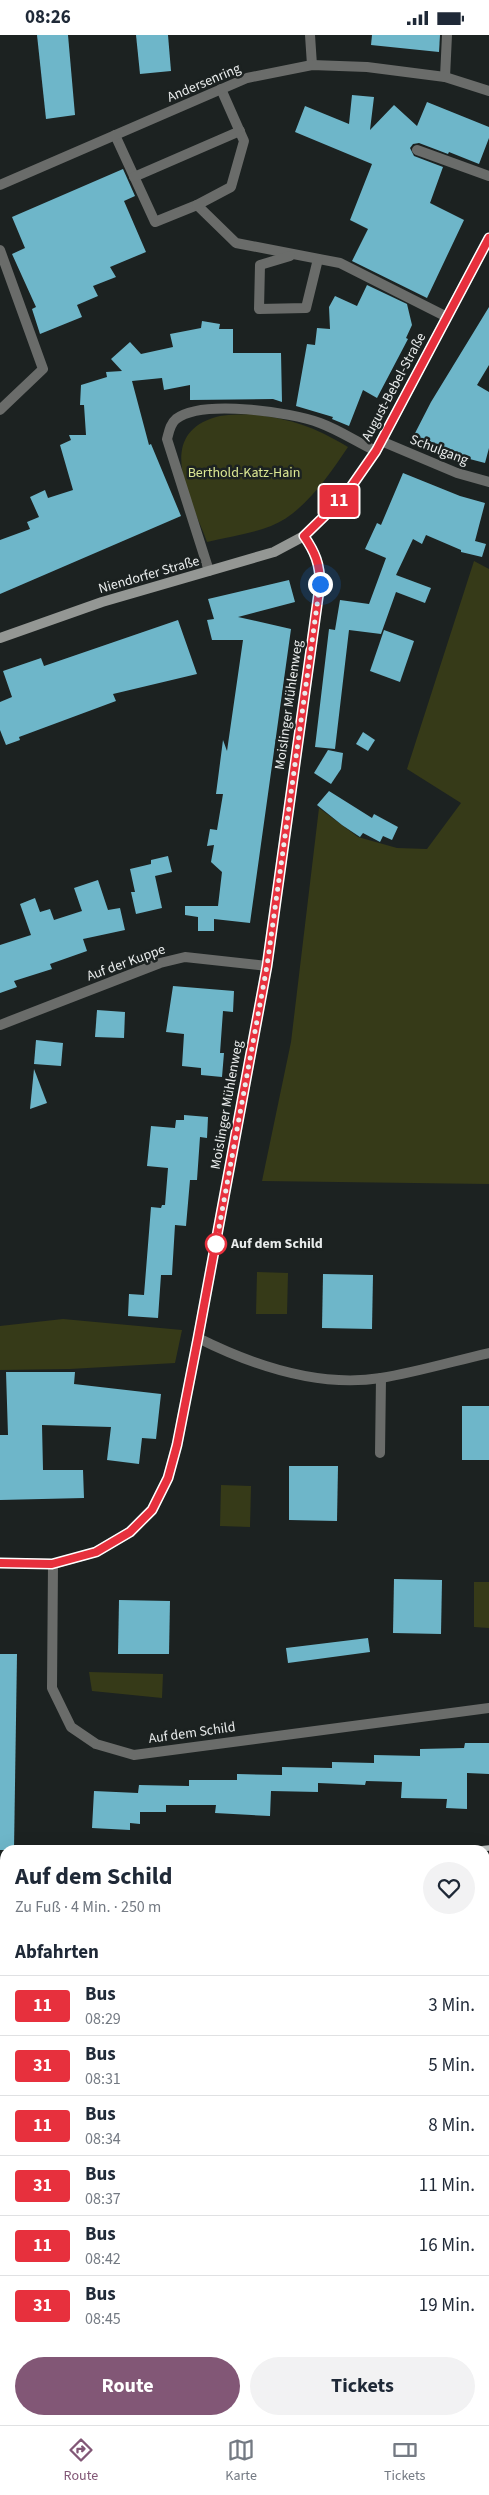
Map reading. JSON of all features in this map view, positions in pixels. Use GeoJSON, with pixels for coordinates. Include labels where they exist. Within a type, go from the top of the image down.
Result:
{"type":"FeatureCollection","features":[{"type":"Feature","properties":{"kind":"main road","name":"August-Bebel-Straße"},"geometry":{"type":"LineString","coordinates":[[304,536],[344,497],[376,451],[489,238]]}},
{"type":"Feature","properties":{"kind":"main road","name":"Niendorfer Straße"},"geometry":{"type":"LineString","coordinates":[[0,638],[102,602],[274,552],[304,536]]}},
{"type":"Feature","properties":{"kind":"street"},"geometry":{"type":"LineString","coordinates":[[310,35],[312,65]]}},
{"type":"Feature","properties":{"kind":"street"},"geometry":{"type":"LineString","coordinates":[[445,77],[447,35]]}},
{"type":"Feature","properties":{"kind":"street","name":"Andersenring"},"geometry":{"type":"LineString","coordinates":[[0,185],[247,78],[312,65],[367,67],[445,77],[489,91]]}},
{"type":"Feature","properties":{"kind":"street"},"geometry":{"type":"LineString","coordinates":[[115,135],[155,222],[198,205],[232,187],[244,141],[222,89]]}},
{"type":"Feature","properties":{"kind":"street"},"geometry":{"type":"LineString","coordinates":[[134,177],[240,131]]}},
{"type":"Feature","properties":{"kind":"street"},"geometry":{"type":"LineString","coordinates":[[417,151],[489,176]]}},
{"type":"Feature","properties":{"kind":"street"},"geometry":{"type":"LineString","coordinates":[[198,205],[236,243],[340,263],[447,317]]}},
{"type":"Feature","properties":{"kind":"street"},"geometry":{"type":"LineString","coordinates":[[0,250],[44,369],[0,410]]}},
{"type":"Feature","properties":{"kind":"street"},"geometry":{"type":"LineString","coordinates":[[293,255],[260,265],[259,309],[306,308],[318,259]]}},
{"type":"Feature","properties":{"kind":"street"},"geometry":{"type":"LineString","coordinates":[[209,571],[167,439],[170,427],[176,418],[197,411],[244,408],[278,412],[320,423],[376,451]]}},
{"type":"Feature","properties":{"kind":"street","name":"Schulgang"},"geometry":{"type":"LineString","coordinates":[[381,441],[457,473],[489,482]]}},
{"type":"Feature","properties":{"kind":"street","name":"Moislinger Mühlenweg"},"geometry":{"type":"LineString","coordinates":[[0,1563],[52,1564],[96,1552],[130,1532],[152,1510],[168,1478],[176,1452],[267,966],[320,584],[320,569],[315,553],[304,536]]}},
{"type":"Feature","properties":{"kind":"street","name":"Auf der Kuppe"},"geometry":{"type":"LineString","coordinates":[[0,1025],[160,963],[186,957],[267,966]]}},
{"type":"Feature","properties":{"kind":"street"},"geometry":{"type":"LineString","coordinates":[[198,1338],[227,1353],[278,1371],[335,1380],[381,1378],[489,1353]]}},
{"type":"Feature","properties":{"kind":"street"},"geometry":{"type":"LineString","coordinates":[[380,1453],[381,1378]]}},
{"type":"Feature","properties":{"kind":"street","name":"Auf dem Schild"},"geometry":{"type":"LineString","coordinates":[[52,1564],[52,1688],[71,1727],[96,1744],[134,1755],[489,1708]]}},
{"type":"Feature","properties":{"kind":"green space","name":"Berthold-Katz-Hain"},"geometry":{"type":"Polygon","coordinates":[[[250,414],[301,424],[348,447],[315,492],[305,503],[283,520],[256,531],[207,542],[193,508],[182,471],[182,454],[186,438],[197,426],[216,417],[250,414]]]}},
{"type":"Feature","properties":{"kind":"green space"},"geometry":{"type":"Polygon","coordinates":[[[474,561],[489,569],[489,1184],[262,1181],[291,1042],[319,808],[358,837],[397,848],[427,849],[461,803],[407,769],[474,561]]]}},
{"type":"Feature","properties":{"kind":"green space"},"geometry":{"type":"Polygon","coordinates":[[[257,1272],[288,1273],[287,1314],[256,1314],[257,1272]]]}},
{"type":"Feature","properties":{"kind":"green space"},"geometry":{"type":"Polygon","coordinates":[[[63,1319],[182,1330],[175,1363],[70,1369],[0,1370],[0,1326],[63,1319]]]}},
{"type":"Feature","properties":{"kind":"green space"},"geometry":{"type":"Polygon","coordinates":[[[221,1485],[251,1486],[250,1527],[220,1526],[221,1485]]]}},
{"type":"Feature","properties":{"kind":"green space"},"geometry":{"type":"Polygon","coordinates":[[[474,1582],[489,1582],[489,1628],[474,1627],[474,1582]]]}},
{"type":"Feature","properties":{"kind":"green space"},"geometry":{"type":"Polygon","coordinates":[[[89,1672],[163,1674],[162,1698],[92,1691],[89,1672]]]}},
{"type":"Feature","properties":{"kind":"building"},"geometry":{"type":"Polygon","coordinates":[[[37,35],[68,35],[75,115],[46,119],[37,35]]]}},
{"type":"Feature","properties":{"kind":"building"},"geometry":{"type":"Polygon","coordinates":[[[136,35],[168,35],[171,71],[140,74],[136,35]]]}},
{"type":"Feature","properties":{"kind":"building"},"geometry":{"type":"Polygon","coordinates":[[[372,35],[440,35],[439,52],[371,45],[372,35]]]}},
{"type":"Feature","properties":{"kind":"building"},"geometry":{"type":"Polygon","coordinates":[[[352,95],[374,97],[370,130],[394,105],[417,126],[427,102],[489,127],[489,138],[479,164],[419,143],[413,144],[410,148],[414,156],[443,167],[430,203],[464,220],[427,298],[352,261],[368,229],[350,220],[372,164],[295,132],[305,106],[349,124],[352,95]]]}},
{"type":"Feature","properties":{"kind":"building"},"geometry":{"type":"Polygon","coordinates":[[[123,169],[135,196],[124,201],[146,252],[110,267],[116,277],[93,286],[98,296],[77,305],[82,317],[40,334],[32,309],[36,307],[12,254],[25,248],[12,217],[123,169]]]}},
{"type":"Feature","properties":{"kind":"building"},"geometry":{"type":"Polygon","coordinates":[[[367,285],[407,304],[412,325],[406,338],[408,339],[377,398],[363,390],[349,426],[332,419],[333,417],[296,406],[307,344],[315,345],[317,328],[330,329],[329,307],[335,296],[357,306],[367,285]]]}},
{"type":"Feature","properties":{"kind":"building"},"geometry":{"type":"Polygon","coordinates":[[[489,307],[489,365],[477,385],[489,392],[489,448],[485,463],[439,451],[412,439],[431,402],[489,307]]]}},
{"type":"Feature","properties":{"kind":"building"},"geometry":{"type":"Polygon","coordinates":[[[202,321],[220,324],[219,329],[233,329],[233,353],[281,353],[282,402],[273,399],[190,400],[190,385],[164,390],[162,378],[132,381],[149,445],[151,444],[181,516],[0,594],[0,540],[30,529],[27,522],[39,517],[30,497],[45,490],[48,498],[73,490],[60,445],[71,440],[69,435],[86,435],[84,405],[80,405],[81,385],[107,377],[106,372],[122,371],[111,359],[130,342],[141,354],[173,347],[170,334],[201,328],[202,321]]]}},
{"type":"Feature","properties":{"kind":"building"},"geometry":{"type":"Polygon","coordinates":[[[403,473],[460,496],[485,503],[475,541],[486,544],[482,557],[461,552],[461,550],[426,535],[422,544],[413,539],[396,575],[431,588],[425,603],[396,592],[381,634],[349,630],[335,749],[315,747],[329,629],[335,630],[340,600],[369,604],[386,558],[365,549],[377,523],[381,525],[403,473]]]}},
{"type":"Feature","properties":{"kind":"building"},"geometry":{"type":"Polygon","coordinates":[[[289,580],[295,602],[238,617],[291,629],[250,923],[214,919],[214,931],[198,931],[198,917],[185,915],[185,906],[218,906],[222,872],[211,862],[214,845],[207,846],[210,829],[217,830],[223,794],[216,794],[223,740],[227,751],[243,640],[212,640],[207,620],[214,619],[208,599],[289,580]]]}},
{"type":"Feature","properties":{"kind":"building"},"geometry":{"type":"Polygon","coordinates":[[[178,620],[197,674],[113,694],[116,701],[19,737],[20,740],[6,745],[0,730],[0,702],[12,697],[3,671],[41,658],[44,666],[178,620]]]}},
{"type":"Feature","properties":{"kind":"building"},"geometry":{"type":"Polygon","coordinates":[[[384,630],[414,641],[400,682],[370,671],[384,630]]]}},
{"type":"Feature","properties":{"kind":"building"},"geometry":{"type":"Polygon","coordinates":[[[363,732],[375,740],[368,751],[356,744],[363,732]]]}},
{"type":"Feature","properties":{"kind":"building"},"geometry":{"type":"Polygon","coordinates":[[[328,750],[343,753],[341,769],[331,784],[314,773],[328,750]]]}},
{"type":"Feature","properties":{"kind":"building"},"geometry":{"type":"Polygon","coordinates":[[[329,791],[372,818],[374,814],[398,827],[392,840],[383,836],[380,842],[363,833],[360,837],[342,825],[317,805],[329,791]]]}},
{"type":"Feature","properties":{"kind":"building"},"geometry":{"type":"Polygon","coordinates":[[[168,856],[172,872],[155,876],[162,908],[136,914],[131,892],[135,892],[130,869],[151,864],[151,860],[168,856]]]}},
{"type":"Feature","properties":{"kind":"building"},"geometry":{"type":"Polygon","coordinates":[[[98,880],[108,910],[120,908],[125,930],[83,939],[87,951],[50,964],[52,969],[14,981],[17,987],[0,993],[0,945],[31,935],[20,904],[35,898],[40,912],[50,909],[54,920],[82,911],[74,888],[98,880]]]}},
{"type":"Feature","properties":{"kind":"building"},"geometry":{"type":"Polygon","coordinates":[[[173,986],[234,991],[233,1012],[223,1011],[220,1053],[224,1053],[222,1077],[201,1075],[201,1068],[182,1066],[184,1034],[166,1032],[173,986]]]}},
{"type":"Feature","properties":{"kind":"building"},"geometry":{"type":"Polygon","coordinates":[[[97,1010],[125,1012],[124,1038],[95,1037],[97,1010]]]}},
{"type":"Feature","properties":{"kind":"building"},"geometry":{"type":"Polygon","coordinates":[[[36,1040],[63,1043],[61,1066],[34,1064],[36,1040]]]}},
{"type":"Feature","properties":{"kind":"building"},"geometry":{"type":"Polygon","coordinates":[[[34,1069],[47,1103],[30,1109],[34,1069]]]}},
{"type":"Feature","properties":{"kind":"building"},"geometry":{"type":"Polygon","coordinates":[[[184,1115],[208,1117],[207,1138],[200,1137],[197,1180],[190,1180],[186,1226],[175,1225],[172,1275],[161,1275],[158,1318],[128,1316],[129,1294],[144,1295],[151,1207],[161,1208],[162,1205],[165,1205],[168,1168],[147,1166],[151,1126],[175,1128],[176,1120],[184,1120],[184,1115]]]}},
{"type":"Feature","properties":{"kind":"building"},"geometry":{"type":"Polygon","coordinates":[[[323,1274],[373,1275],[372,1329],[322,1328],[323,1274]]]}},
{"type":"Feature","properties":{"kind":"building"},"geometry":{"type":"Polygon","coordinates":[[[6,1372],[75,1372],[74,1384],[161,1394],[156,1439],[142,1438],[139,1464],[107,1460],[111,1427],[42,1425],[43,1470],[83,1470],[84,1498],[0,1500],[0,1435],[8,1435],[6,1372]]]}},
{"type":"Feature","properties":{"kind":"building"},"geometry":{"type":"Polygon","coordinates":[[[462,1406],[489,1406],[489,1460],[462,1460],[462,1406]]]}},
{"type":"Feature","properties":{"kind":"building"},"geometry":{"type":"Polygon","coordinates":[[[289,1466],[338,1466],[337,1521],[289,1520],[289,1466]]]}},
{"type":"Feature","properties":{"kind":"building"},"geometry":{"type":"Polygon","coordinates":[[[394,1579],[442,1580],[441,1634],[393,1633],[394,1579]]]}},
{"type":"Feature","properties":{"kind":"building"},"geometry":{"type":"Polygon","coordinates":[[[119,1600],[170,1601],[169,1654],[118,1654],[119,1600]]]}},
{"type":"Feature","properties":{"kind":"building"},"geometry":{"type":"Polygon","coordinates":[[[368,1638],[370,1652],[288,1663],[286,1648],[368,1638]]]}},
{"type":"Feature","properties":{"kind":"building"},"geometry":{"type":"Polygon","coordinates":[[[0,1654],[17,1654],[14,1845],[0,1845],[0,1654]]]}},
{"type":"Feature","properties":{"kind":"building"},"geometry":{"type":"Polygon","coordinates":[[[465,1743],[489,1743],[489,1774],[467,1773],[467,1809],[446,1808],[447,1799],[401,1798],[402,1782],[366,1781],[365,1785],[318,1783],[318,1792],[271,1791],[270,1816],[215,1813],[216,1805],[166,1805],[166,1812],[140,1812],[140,1824],[130,1823],[130,1830],[92,1828],[94,1791],[138,1793],[139,1785],[189,1786],[189,1780],[237,1780],[237,1774],[282,1775],[282,1767],[332,1768],[332,1762],[374,1763],[374,1755],[420,1756],[420,1749],[464,1748],[465,1743]]]}},
{"type":"Feature","properties":{"kind":"bus line","name":"11"},"geometry":{"type":"LineString","coordinates":[[0,1563],[52,1564],[96,1552],[130,1532],[152,1510],[168,1478],[177,1445],[195,1354],[267,966],[320,584],[320,569],[315,553],[304,536],[344,497],[376,451],[489,238]]}},
{"type":"Feature","properties":{"kind":"place","name":"Auf dem Schild"},"geometry":{"type":"Point","coordinates":[216,1244]}},
{"type":"Feature","properties":{"kind":"route"},"geometry":{"type":"LineString","coordinates":[[216,1244],[267,966],[320,584]]}}]}
